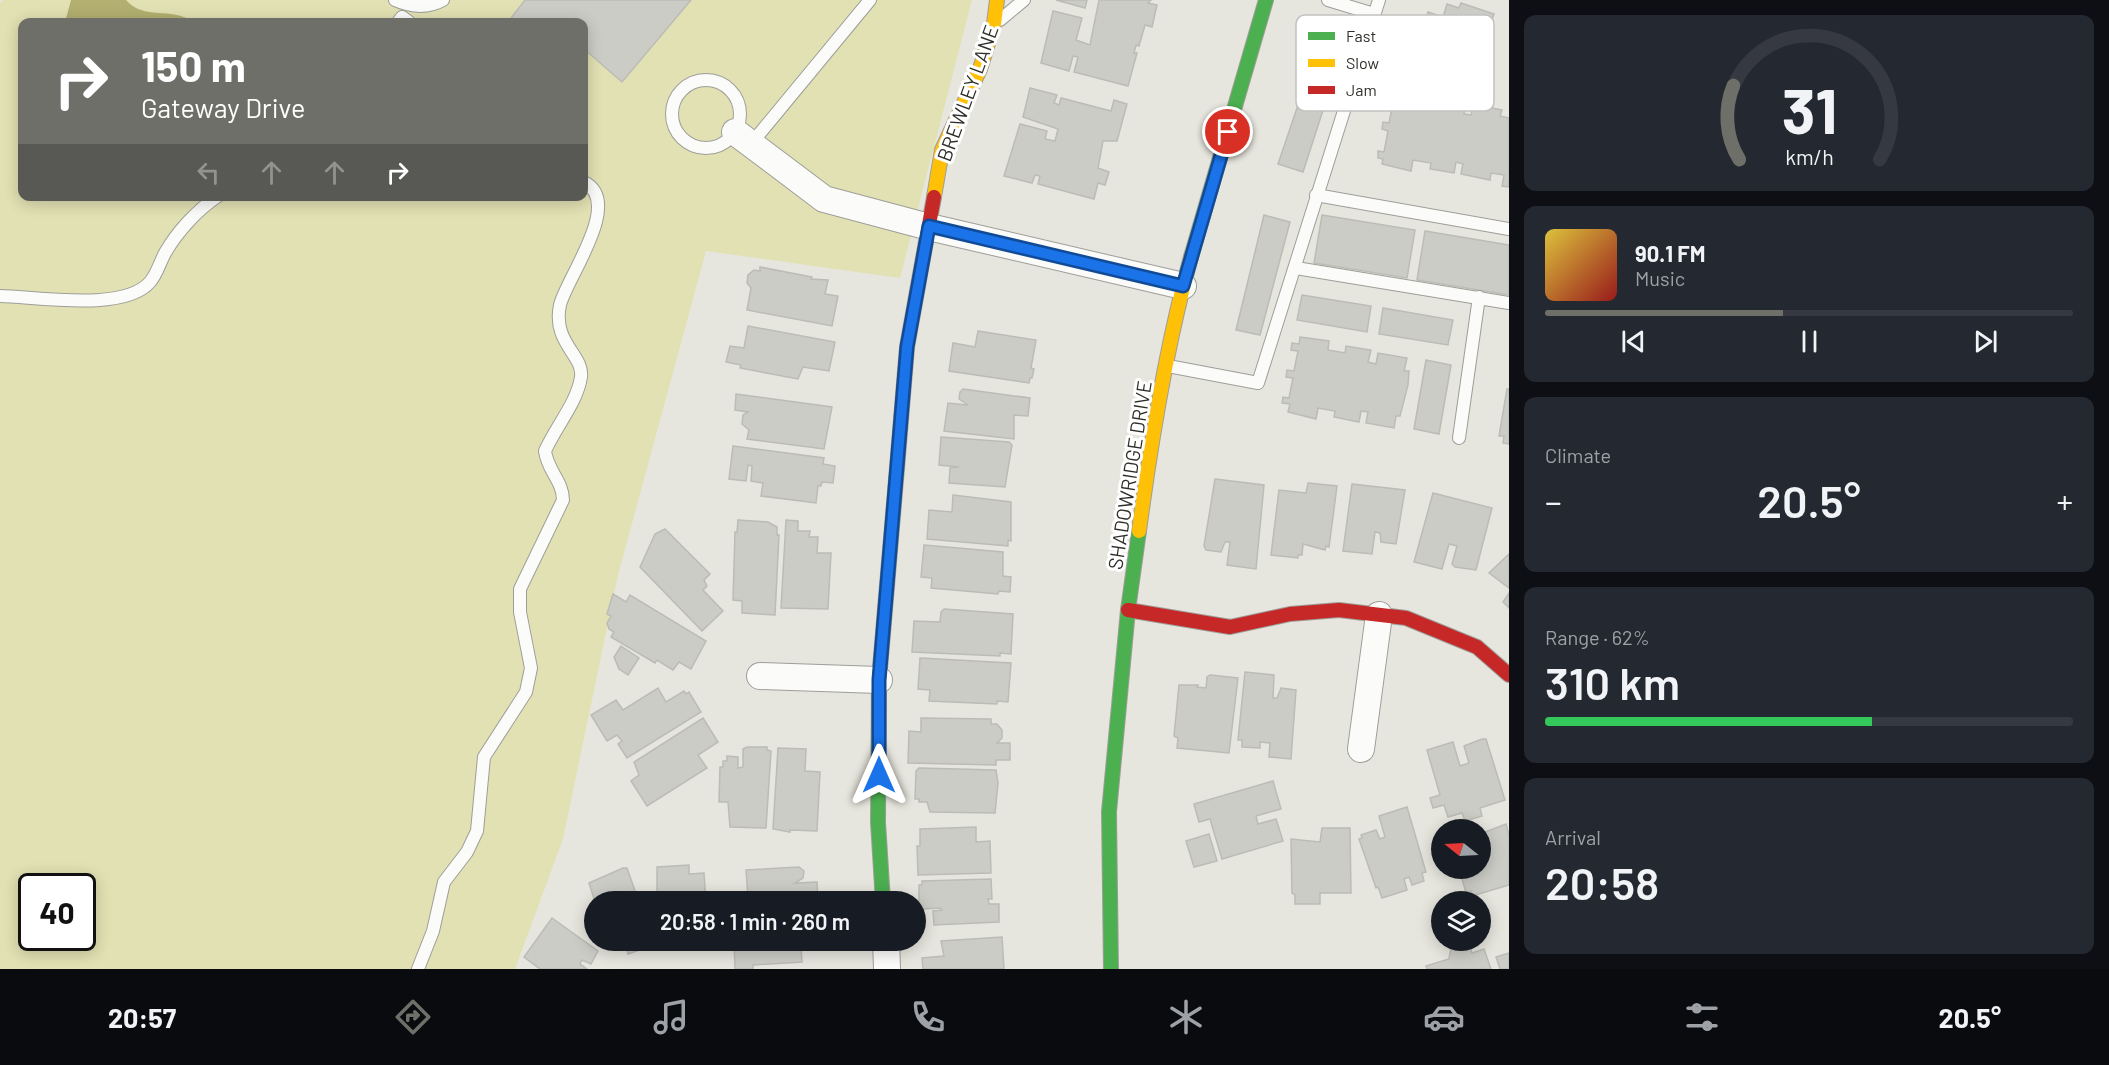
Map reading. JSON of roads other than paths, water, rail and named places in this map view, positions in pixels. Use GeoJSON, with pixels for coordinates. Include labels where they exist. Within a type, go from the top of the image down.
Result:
{"type":"FeatureCollection","features":[{"type":"Feature","properties":{"kind":"street","name":"BREWLEY LANE"},"geometry":{"type":"LineString","coordinates":[[882,891],[878,822],[879,680],[907,347],[942,150],[980,69],[994,24],[997,0]]}},
{"type":"Feature","properties":{"kind":"street","name":"SHADOWRIDGE DRIVE"},"geometry":{"type":"LineString","coordinates":[[1111,969],[1110,812],[1128,610],[1149,456],[1183,286],[1266,0]]}},
{"type":"Feature","properties":{"kind":"street"},"geometry":{"type":"LineString","coordinates":[[743,138],[824,199],[1183,286]]}},
{"type":"Feature","properties":{"kind":"street"},"geometry":{"type":"LineString","coordinates":[[1128,610],[1230,627],[1290,614],[1340,610],[1406,618],[1477,647],[1509,675]]}},
{"type":"Feature","properties":{"kind":"street"},"geometry":{"type":"LineString","coordinates":[[1361,749],[1379,615]]}},
{"type":"Feature","properties":{"kind":"street"},"geometry":{"type":"LineString","coordinates":[[760,676],[879,680]]}},
{"type":"Feature","properties":{"kind":"street"},"geometry":{"type":"LineString","coordinates":[[886,951],[887,969]]}},
{"type":"Feature","properties":{"kind":"lane"},"geometry":{"type":"LineString","coordinates":[[395,0],[406,4],[432,7],[443,0]]}},
{"type":"Feature","properties":{"kind":"lane"},"geometry":{"type":"LineString","coordinates":[[743,138],[738,105],[726,87],[705,80],[694,82],[677,96],[672,117],[675,128],[684,141],[699,148],[716,147],[743,138],[870,0]]}},
{"type":"Feature","properties":{"kind":"lane"},"geometry":{"type":"LineString","coordinates":[[994,24],[1024,0]]}},
{"type":"Feature","properties":{"kind":"lane"},"geometry":{"type":"LineString","coordinates":[[1328,0],[1374,14],[1379,0]]}},
{"type":"Feature","properties":{"kind":"lane"},"geometry":{"type":"LineString","coordinates":[[1167,366],[1258,383],[1296,268],[1343,111]]}},
{"type":"Feature","properties":{"kind":"lane"},"geometry":{"type":"LineString","coordinates":[[418,969],[433,931],[444,882],[467,852],[477,831],[484,757],[494,738],[522,701],[529,681],[529,652],[520,612],[520,589],[563,500],[563,489],[546,462],[545,451],[578,387],[582,374],[579,363],[562,338],[558,322],[567,286],[595,230],[597,195],[588,184]]}},
{"type":"Feature","properties":{"kind":"lane"},"geometry":{"type":"LineString","coordinates":[[1316,195],[1509,229]]}},
{"type":"Feature","properties":{"kind":"lane"},"geometry":{"type":"LineString","coordinates":[[0,296],[125,298],[140,291],[152,280],[176,238],[210,201]]}},
{"type":"Feature","properties":{"kind":"lane"},"geometry":{"type":"LineString","coordinates":[[1296,268],[1509,303]]}},
{"type":"Feature","properties":{"kind":"lane"},"geometry":{"type":"LineString","coordinates":[[1459,438],[1479,297]]}}]}
